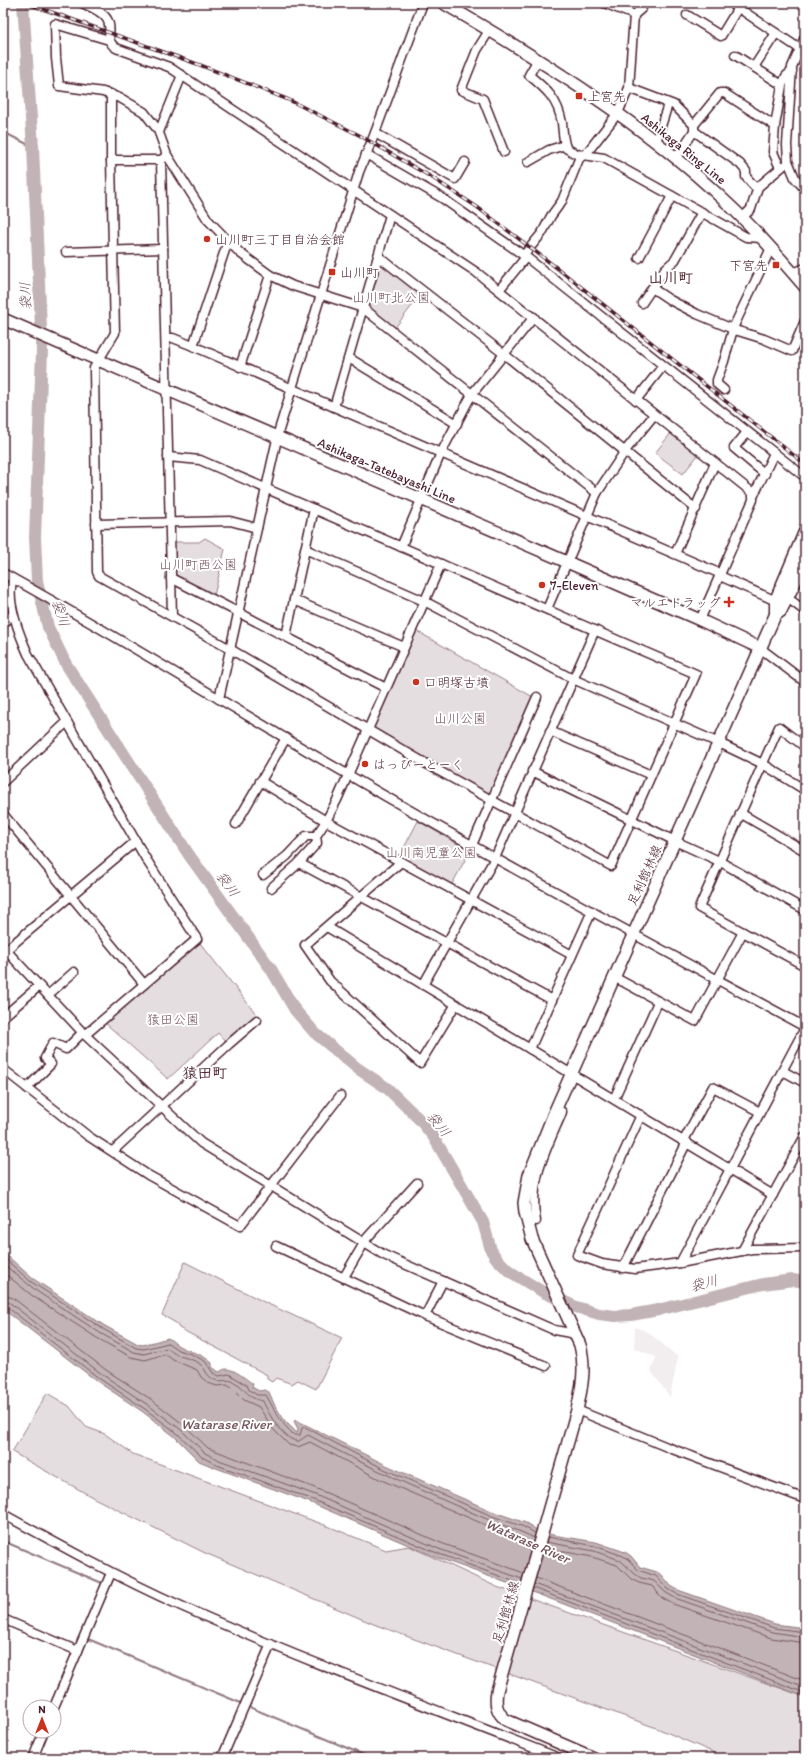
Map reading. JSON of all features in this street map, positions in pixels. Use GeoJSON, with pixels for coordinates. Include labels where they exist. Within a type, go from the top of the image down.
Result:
{"type":"FeatureCollection","features":[{"type":"Feature","properties":{"kind":"main road","name":"Ashikaga Ring Line"},"geometry":{"type":"LineString","coordinates":[[443,3],[538,61],[618,113],[656,142],[743,217],[805,287]]}},
{"type":"Feature","properties":{"kind":"main road","name":"Ashikaga-Tatebayashi Line"},"geometry":{"type":"LineString","coordinates":[[3,319],[167,391],[567,562],[760,648]]}},
{"type":"Feature","properties":{"kind":"main road"},"geometry":{"type":"LineString","coordinates":[[760,648],[805,548]]}},
{"type":"Feature","properties":{"kind":"main road","name":"足利館林線"},"geometry":{"type":"LineString","coordinates":[[556,1108],[760,648]]}},
{"type":"Feature","properties":{"kind":"main road"},"geometry":{"type":"LineString","coordinates":[[556,1108],[529,1175],[524,1203],[532,1239],[575,1332],[582,1352],[584,1370],[576,1414]]}},
{"type":"Feature","properties":{"kind":"main road","name":"足利館林線"},"geometry":{"type":"LineString","coordinates":[[576,1414],[497,1691],[496,1700],[499,1712],[506,1720],[594,1758]]}},
{"type":"Feature","properties":{"kind":"street"},"geometry":{"type":"LineString","coordinates":[[82,3],[106,18],[109,26],[109,40]]}},
{"type":"Feature","properties":{"kind":"street"},"geometry":{"type":"LineString","coordinates":[[219,699],[277,438],[353,190],[423,3]]}},
{"type":"Feature","properties":{"kind":"street"},"geometry":{"type":"LineString","coordinates":[[604,3],[634,15]]}},
{"type":"Feature","properties":{"kind":"street"},"geometry":{"type":"LineString","coordinates":[[499,290],[542,233],[562,201],[579,159],[584,155],[618,113],[629,88],[634,15],[645,3]]}},
{"type":"Feature","properties":{"kind":"street"},"geometry":{"type":"LineString","coordinates":[[687,14],[721,36],[734,5],[800,49]]}},
{"type":"Feature","properties":{"kind":"street"},"geometry":{"type":"LineString","coordinates":[[172,616],[163,249],[164,157],[159,132],[144,112],[133,104],[103,92],[59,86],[55,24],[109,40],[116,48],[161,64],[182,75],[476,272],[754,495]]}},
{"type":"Feature","properties":{"kind":"street"},"geometry":{"type":"LineString","coordinates":[[489,31],[477,50],[461,90],[483,99],[504,152]]}},
{"type":"Feature","properties":{"kind":"street"},"geometry":{"type":"LineString","coordinates":[[754,67],[776,33]]}},
{"type":"Feature","properties":{"kind":"street"},"geometry":{"type":"LineString","coordinates":[[805,37],[792,71],[788,131],[788,161],[795,178],[805,189]]}},
{"type":"Feature","properties":{"kind":"street"},"geometry":{"type":"LineString","coordinates":[[735,56],[782,85]]}},
{"type":"Feature","properties":{"kind":"street"},"geometry":{"type":"LineString","coordinates":[[538,61],[529,75],[548,90],[553,98],[562,122],[566,148],[576,154],[604,158],[746,237],[762,238]]}},
{"type":"Feature","properties":{"kind":"street"},"geometry":{"type":"LineString","coordinates":[[780,168],[773,152],[775,126],[782,85],[786,76],[792,71]]}},
{"type":"Feature","properties":{"kind":"street"},"geometry":{"type":"LineString","coordinates":[[159,132],[182,75]]}},
{"type":"Feature","properties":{"kind":"street"},"geometry":{"type":"LineString","coordinates":[[629,88],[674,106],[694,128],[740,164],[746,171],[746,177],[754,186],[758,187]]}},
{"type":"Feature","properties":{"kind":"street"},"geometry":{"type":"LineString","coordinates":[[676,158],[694,128],[720,93],[724,93],[775,126]]}},
{"type":"Feature","properties":{"kind":"street"},"geometry":{"type":"LineString","coordinates":[[111,94],[115,333],[94,368],[97,572],[99,576],[172,616],[368,730],[610,866],[696,674],[200,460],[168,457]]}},
{"type":"Feature","properties":{"kind":"street"},"geometry":{"type":"LineString","coordinates":[[656,142],[668,104]]}},
{"type":"Feature","properties":{"kind":"street"},"geometry":{"type":"LineString","coordinates":[[375,134],[454,180],[465,162]]}},
{"type":"Feature","properties":{"kind":"street"},"geometry":{"type":"LineString","coordinates":[[528,162],[549,150],[565,145]]}},
{"type":"Feature","properties":{"kind":"street"},"geometry":{"type":"LineString","coordinates":[[366,154],[442,198],[525,256],[805,478]]}},
{"type":"Feature","properties":{"kind":"street"},"geometry":{"type":"LineString","coordinates":[[111,160],[164,157]]}},
{"type":"Feature","properties":{"kind":"street"},"geometry":{"type":"LineString","coordinates":[[164,157],[208,220],[240,252],[270,275],[293,286],[363,308],[597,493]]}},
{"type":"Feature","properties":{"kind":"street"},"geometry":{"type":"LineString","coordinates":[[743,217],[751,209],[758,187],[788,161]]}},
{"type":"Feature","properties":{"kind":"street"},"geometry":{"type":"LineString","coordinates":[[639,258],[672,196]]}},
{"type":"Feature","properties":{"kind":"street"},"geometry":{"type":"LineString","coordinates":[[642,303],[665,269],[675,260],[702,212]]}},
{"type":"Feature","properties":{"kind":"street"},"geometry":{"type":"LineString","coordinates":[[334,407],[390,215]]}},
{"type":"Feature","properties":{"kind":"street"},"geometry":{"type":"LineString","coordinates":[[193,346],[228,241]]}},
{"type":"Feature","properties":{"kind":"street"},"geometry":{"type":"LineString","coordinates":[[724,390],[718,384],[717,380],[733,329],[771,248]]}},
{"type":"Feature","properties":{"kind":"street"},"geometry":{"type":"LineString","coordinates":[[66,252],[163,249]]}},
{"type":"Feature","properties":{"kind":"street"},"geometry":{"type":"LineString","coordinates":[[378,256],[504,354],[696,509]]}},
{"type":"Feature","properties":{"kind":"street"},"geometry":{"type":"LineString","coordinates":[[793,274],[805,268]]}},
{"type":"Feature","properties":{"kind":"street"},"geometry":{"type":"LineString","coordinates":[[240,367],[270,275]]}},
{"type":"Feature","properties":{"kind":"street"},"geometry":{"type":"LineString","coordinates":[[652,288],[692,312],[792,351],[805,321]]}},
{"type":"Feature","properties":{"kind":"street"},"geometry":{"type":"LineString","coordinates":[[401,547],[441,453],[472,394],[534,317]]}},
{"type":"Feature","properties":{"kind":"street"},"geometry":{"type":"LineString","coordinates":[[166,338],[173,338],[193,346],[675,554],[720,575],[782,599],[805,611]]}},
{"type":"Feature","properties":{"kind":"street"},"geometry":{"type":"LineString","coordinates":[[349,358],[457,424]]}},
{"type":"Feature","properties":{"kind":"street"},"geometry":{"type":"LineString","coordinates":[[636,400],[663,366]]}},
{"type":"Feature","properties":{"kind":"street"},"geometry":{"type":"LineString","coordinates":[[547,609],[597,493],[624,451],[654,415]]}},
{"type":"Feature","properties":{"kind":"street"},"geometry":{"type":"LineString","coordinates":[[747,432],[734,448],[765,474]]}},
{"type":"Feature","properties":{"kind":"street"},"geometry":{"type":"LineString","coordinates":[[700,620],[754,495],[774,453]]}},
{"type":"Feature","properties":{"kind":"street"},"geometry":{"type":"LineString","coordinates":[[675,554],[715,463]]}},
{"type":"Feature","properties":{"kind":"street"},"geometry":{"type":"LineString","coordinates":[[286,636],[314,509]]}},
{"type":"Feature","properties":{"kind":"street"},"geometry":{"type":"LineString","coordinates":[[96,524],[230,521],[257,528]]}},
{"type":"Feature","properties":{"kind":"street"},"geometry":{"type":"LineString","coordinates":[[782,599],[805,527]]}},
{"type":"Feature","properties":{"kind":"street"},"geometry":{"type":"LineString","coordinates":[[305,549],[424,601],[573,679],[719,743],[763,764],[805,790]]}},
{"type":"Feature","properties":{"kind":"street"},"geometry":{"type":"LineString","coordinates":[[271,888],[299,863],[317,843],[316,836],[326,821],[348,775],[440,564]]}},
{"type":"Feature","properties":{"kind":"street"},"geometry":{"type":"LineString","coordinates":[[782,599],[805,566]]}},
{"type":"Feature","properties":{"kind":"street"},"geometry":{"type":"LineString","coordinates":[[3,573],[348,775],[494,858],[805,1028],[680,1263]]}},
{"type":"Feature","properties":{"kind":"street"},"geometry":{"type":"LineString","coordinates":[[171,578],[386,688]]}},
{"type":"Feature","properties":{"kind":"street"},"geometry":{"type":"LineString","coordinates":[[16,580],[11,587],[13,614],[28,654],[136,841],[197,939],[66,1049],[54,1043],[45,1058],[51,1064],[27,1088]]}},
{"type":"Feature","properties":{"kind":"street"},"geometry":{"type":"LineString","coordinates":[[294,600],[404,647]]}},
{"type":"Feature","properties":{"kind":"street"},"geometry":{"type":"LineString","coordinates":[[3,624],[13,614]]}},
{"type":"Feature","properties":{"kind":"street"},"geometry":{"type":"LineString","coordinates":[[424,985],[494,858],[595,630]]}},
{"type":"Feature","properties":{"kind":"street"},"geometry":{"type":"LineString","coordinates":[[760,648],[805,682]]}},
{"type":"Feature","properties":{"kind":"street"},"geometry":{"type":"LineString","coordinates":[[472,845],[537,697]]}},
{"type":"Feature","properties":{"kind":"street"},"geometry":{"type":"LineString","coordinates":[[3,782],[67,722]]}},
{"type":"Feature","properties":{"kind":"street"},"geometry":{"type":"LineString","coordinates":[[805,747],[779,727],[699,908],[805,966]]}},
{"type":"Feature","properties":{"kind":"street"},"geometry":{"type":"LineString","coordinates":[[550,731],[651,775]]}},
{"type":"Feature","properties":{"kind":"street"},"geometry":{"type":"LineString","coordinates":[[236,824],[286,738]]}},
{"type":"Feature","properties":{"kind":"street"},"geometry":{"type":"LineString","coordinates":[[532,771],[674,841],[720,861],[805,910]]}},
{"type":"Feature","properties":{"kind":"street"},"geometry":{"type":"LineString","coordinates":[[260,781],[326,821],[572,955]]}},
{"type":"Feature","properties":{"kind":"street"},"geometry":{"type":"LineString","coordinates":[[3,814],[71,894],[144,984]]}},
{"type":"Feature","properties":{"kind":"street"},"geometry":{"type":"LineString","coordinates":[[740,814],[805,851]]}},
{"type":"Feature","properties":{"kind":"street"},"geometry":{"type":"LineString","coordinates":[[263,875],[287,856],[306,836],[316,836]]}},
{"type":"Feature","properties":{"kind":"street"},"geometry":{"type":"LineString","coordinates":[[136,841],[4,948],[84,1034],[201,1143],[394,1260],[554,1330],[575,1332]]}},
{"type":"Feature","properties":{"kind":"street"},"geometry":{"type":"LineString","coordinates":[[400,862],[305,945],[330,981],[420,1063],[456,1004]]}},
{"type":"Feature","properties":{"kind":"street"},"geometry":{"type":"LineString","coordinates":[[299,863],[552,1000]]}},
{"type":"Feature","properties":{"kind":"street"},"geometry":{"type":"LineString","coordinates":[[530,1049],[592,911]]}},
{"type":"Feature","properties":{"kind":"street"},"geometry":{"type":"LineString","coordinates":[[327,927],[773,1194]]}},
{"type":"Feature","properties":{"kind":"street"},"geometry":{"type":"LineString","coordinates":[[614,977],[694,1021],[743,932]]}},
{"type":"Feature","properties":{"kind":"street"},"geometry":{"type":"LineString","coordinates":[[48,995],[74,972]]}},
{"type":"Feature","properties":{"kind":"street"},"geometry":{"type":"LineString","coordinates":[[3,1017],[39,986]]}},
{"type":"Feature","properties":{"kind":"street"},"geometry":{"type":"LineString","coordinates":[[614,1099],[658,1002]]}},
{"type":"Feature","properties":{"kind":"street"},"geometry":{"type":"LineString","coordinates":[[113,1151],[257,1020]]}},
{"type":"Feature","properties":{"kind":"street"},"geometry":{"type":"LineString","coordinates":[[3,1069],[88,1136],[113,1151],[148,1176],[240,1226],[340,1096]]}},
{"type":"Feature","properties":{"kind":"street"},"geometry":{"type":"LineString","coordinates":[[783,1070],[805,1083]]}},
{"type":"Feature","properties":{"kind":"street"},"geometry":{"type":"LineString","coordinates":[[623,1268],[713,1087],[760,1112]]}},
{"type":"Feature","properties":{"kind":"street"},"geometry":{"type":"LineString","coordinates":[[536,1222],[533,1204],[535,1183],[542,1159],[561,1115],[560,1110],[556,1108]]}},
{"type":"Feature","properties":{"kind":"street"},"geometry":{"type":"LineString","coordinates":[[641,1115],[577,1256],[594,1262],[623,1268],[644,1268],[680,1263],[752,1249],[804,1246]]}},
{"type":"Feature","properties":{"kind":"street"},"geometry":{"type":"LineString","coordinates":[[742,1251],[805,1136]]}},
{"type":"Feature","properties":{"kind":"street"},"geometry":{"type":"LineString","coordinates":[[344,1277],[364,1243],[416,1183]]}},
{"type":"Feature","properties":{"kind":"street"},"geometry":{"type":"LineString","coordinates":[[276,1246],[425,1316],[546,1366]]}},
{"type":"Feature","properties":{"kind":"street"},"geometry":{"type":"LineString","coordinates":[[425,1316],[444,1282]]}},
{"type":"Feature","properties":{"kind":"street"},"geometry":{"type":"LineString","coordinates":[[576,1414],[805,1499]]}},
{"type":"Feature","properties":{"kind":"street"},"geometry":{"type":"LineString","coordinates":[[3,1514],[111,1573],[179,1605],[403,1698],[559,1758]]}},
{"type":"Feature","properties":{"kind":"street"},"geometry":{"type":"LineString","coordinates":[[57,1699],[111,1573]]}},
{"type":"Feature","properties":{"kind":"street"},"geometry":{"type":"LineString","coordinates":[[3,1619],[78,1651]]}},
{"type":"Feature","properties":{"kind":"street"},"geometry":{"type":"LineString","coordinates":[[222,1758],[271,1644]]}},
{"type":"Feature","properties":{"kind":"street"},"geometry":{"type":"LineString","coordinates":[[33,1758],[41,1739]]}},
{"type":"Feature","properties":{"kind":"shaded area"},"geometry":{"type":"Polygon","coordinates":[[[3,154],[6,163],[8,206],[3,204],[3,154]]]}},
{"type":"Feature","properties":{"kind":"shaded area"},"geometry":{"type":"Polygon","coordinates":[[[635,1327],[648,1332],[678,1357],[670,1397],[651,1371],[656,1357],[634,1348],[635,1327]]]}},
{"type":"Feature","properties":{"kind":"green space","name":"山川町北公園"},"geometry":{"type":"Polygon","coordinates":[[[382,261],[422,293],[394,329],[367,307],[378,263],[382,261]]]}},
{"type":"Feature","properties":{"kind":"green space"},"geometry":{"type":"Polygon","coordinates":[[[671,433],[698,455],[683,474],[655,453],[671,433]]]}},
{"type":"Feature","properties":{"kind":"green space","name":"山川町西公園"},"geometry":{"type":"Polygon","coordinates":[[[205,538],[225,549],[214,596],[177,578],[174,573],[173,542],[199,542],[205,538]]]}},
{"type":"Feature","properties":{"kind":"green space","name":"山川公園"},"geometry":{"type":"Polygon","coordinates":[[[415,630],[533,697],[490,797],[374,730],[372,725],[415,630]]]}},
{"type":"Feature","properties":{"kind":"green space","name":"山川南児童公園"},"geometry":{"type":"Polygon","coordinates":[[[418,821],[470,851],[451,886],[399,857],[418,821]]]}},
{"type":"Feature","properties":{"kind":"green space","name":"猿田公園"},"geometry":{"type":"Polygon","coordinates":[[[200,943],[257,1015],[227,1043],[218,1033],[168,1079],[104,1022],[200,943]]]}},
{"type":"Feature","properties":{"kind":"green space"},"geometry":{"type":"Polygon","coordinates":[[[185,1262],[266,1303],[342,1338],[316,1389],[298,1380],[292,1384],[276,1378],[272,1382],[267,1379],[267,1375],[179,1328],[176,1323],[162,1315],[185,1262]]]}},
{"type":"Feature","properties":{"kind":"green space"},"geometry":{"type":"Polygon","coordinates":[[[47,1393],[69,1406],[86,1427],[105,1434],[133,1454],[330,1527],[386,1550],[409,1546],[497,1587],[805,1697],[805,1758],[726,1758],[659,1729],[376,1625],[205,1553],[94,1498],[12,1452],[47,1393]]]}},
{"type":"Feature","properties":{"kind":"water","name":"Watarase River"},"geometry":{"type":"Polygon","coordinates":[[[3,1252],[32,1278],[105,1326],[138,1344],[143,1345],[168,1338],[179,1346],[208,1359],[212,1363],[212,1367],[219,1372],[229,1369],[253,1384],[252,1387],[259,1391],[265,1390],[269,1392],[274,1404],[285,1421],[297,1433],[298,1429],[294,1421],[296,1420],[386,1465],[494,1512],[526,1523],[537,1530],[553,1535],[596,1542],[625,1552],[631,1556],[640,1567],[662,1575],[671,1586],[678,1590],[775,1624],[805,1628],[805,1697],[548,1598],[436,1557],[309,1502],[199,1461],[174,1436],[143,1412],[98,1382],[3,1309],[3,1252]]]}},
{"type":"Feature","properties":{"kind":"waterway","name":"袋川"},"geometry":{"type":"LineString","coordinates":[[23,3],[33,147],[42,351],[35,537],[37,581],[48,627],[66,664],[189,855],[271,969],[295,1010],[315,1033],[357,1068],[387,1088],[421,1121],[433,1136],[483,1222],[491,1250],[496,1258],[509,1271],[543,1292],[576,1307],[599,1314],[615,1316],[631,1315],[658,1310],[763,1284],[793,1280],[805,1282]]}},
{"type":"Feature","properties":{"kind":"waterway","name":"袋川"},"geometry":{"type":"LineString","coordinates":[[3,132],[33,147]]}},
{"type":"Feature","properties":{"kind":"waterway"},"geometry":{"type":"LineString","coordinates":[[3,1541],[102,1583]]}},
{"type":"Feature","properties":{"kind":"waterway"},"geometry":{"type":"LineString","coordinates":[[88,1639],[243,1704]]}},
{"type":"Feature","properties":{"kind":"waterway"},"geometry":{"type":"LineString","coordinates":[[247,1706],[371,1758]]}},
{"type":"Feature","properties":{"kind":"railway"},"geometry":{"type":"LineString","coordinates":[[26,3],[200,65],[289,100],[359,135],[431,177],[477,207],[557,268],[805,464]]}},
{"type":"Feature","properties":{"kind":"place","name":"上宮先"},"geometry":{"type":"Point","coordinates":[579,96]}},
{"type":"Feature","properties":{"kind":"place","name":"山川町三丁目自治会館"},"geometry":{"type":"Point","coordinates":[207,239]}},
{"type":"Feature","properties":{"kind":"place","name":"下宮先"},"geometry":{"type":"Point","coordinates":[776,265]}},
{"type":"Feature","properties":{"kind":"place","name":"山川町"},"geometry":{"type":"Point","coordinates":[332,272]}},
{"type":"Feature","properties":{"kind":"place","name":"7-Eleven"},"geometry":{"type":"Point","coordinates":[542,585]}},
{"type":"Feature","properties":{"kind":"place","name":"マルエドラッグ"},"geometry":{"type":"Point","coordinates":[729,602]}},
{"type":"Feature","properties":{"kind":"place","name":"口明塚古墳"},"geometry":{"type":"Point","coordinates":[416,682]}},
{"type":"Feature","properties":{"kind":"place","name":"はっぴーとーく"},"geometry":{"type":"Point","coordinates":[365,764]}},
{"type":"Feature","properties":{"kind":"district","name":"山川町"},"geometry":{"type":"Point","coordinates":[671,278]}},
{"type":"Feature","properties":{"kind":"district","name":"猿田町"},"geometry":{"type":"Point","coordinates":[205,1073]}}]}
